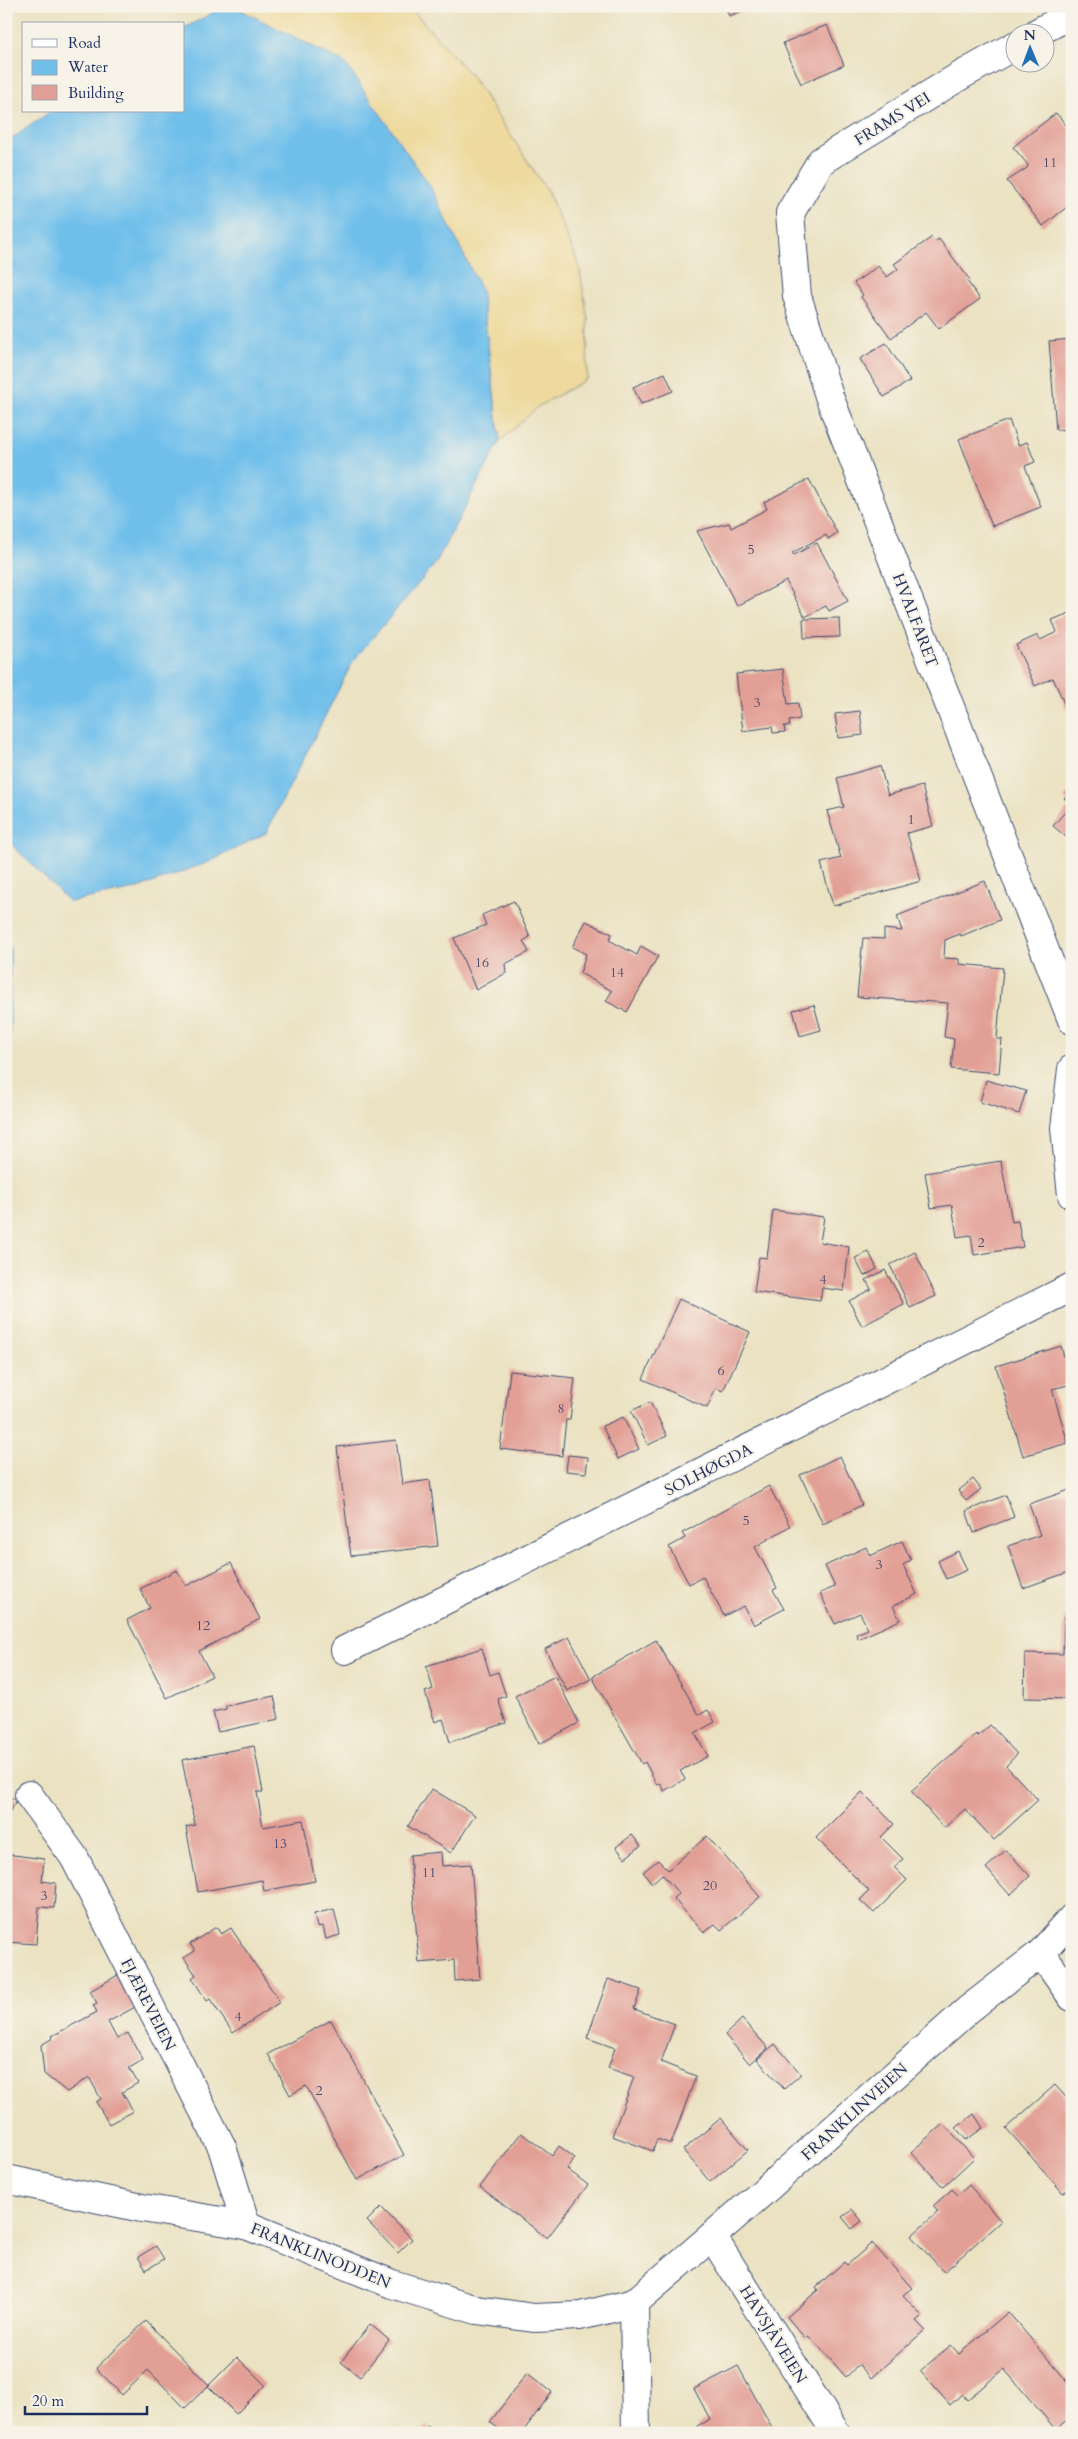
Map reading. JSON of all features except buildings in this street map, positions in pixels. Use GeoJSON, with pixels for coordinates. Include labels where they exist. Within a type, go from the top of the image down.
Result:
{"type":"FeatureCollection","features":[{"type":"Feature","properties":{"kind":"street"},"geometry":{"type":"LineString","coordinates":[[1056,22],[1072,14]]}},
{"type":"Feature","properties":{"kind":"street","name":"FRAMS VEI"},"geometry":{"type":"LineString","coordinates":[[790,213],[821,162],[960,76],[1006,51]]}},
{"type":"Feature","properties":{"kind":"street","name":"HVALFARET"},"geometry":{"type":"LineString","coordinates":[[790,213],[797,296],[829,396],[1072,1020]]}},
{"type":"Feature","properties":{"kind":"street"},"geometry":{"type":"LineString","coordinates":[[1072,1069],[1065,1128],[1072,1195]]}},
{"type":"Feature","properties":{"kind":"street","name":"SOLHØGDA"},"geometry":{"type":"LineString","coordinates":[[345,1650],[1072,1287]]}},
{"type":"Feature","properties":{"kind":"street","name":"FJÆREVEIEN"},"geometry":{"type":"LineString","coordinates":[[29,1795],[74,1857],[222,2147],[246,2225]]}},
{"type":"Feature","properties":{"kind":"street","name":"FRANKLINVEIEN"},"geometry":{"type":"LineString","coordinates":[[634,2303],[969,2009],[1041,1953],[1072,1918]]}},
{"type":"Feature","properties":{"kind":"street"},"geometry":{"type":"LineString","coordinates":[[1041,1953],[1072,1998]]}},
{"type":"Feature","properties":{"kind":"street","name":"FRANKLINODDEN"},"geometry":{"type":"LineString","coordinates":[[6,2179],[142,2208],[246,2225],[392,2284],[477,2310],[534,2318],[580,2316],[634,2303]]}},
{"type":"Feature","properties":{"kind":"street","name":"HAVSJÅVEIEN"},"geometry":{"type":"LineString","coordinates":[[712,2236],[836,2433]]}},
{"type":"Feature","properties":{"kind":"street"},"geometry":{"type":"LineString","coordinates":[[634,2303],[636,2433]]}},
{"type":"Feature","properties":{"kind":"sand"},"geometry":{"type":"Polygon","coordinates":[[[233,6],[409,6],[472,77],[548,192],[579,265],[588,319],[587,379],[539,406],[500,441],[481,290],[345,63],[233,6]]]}},
{"type":"Feature","properties":{"kind":"water"},"geometry":{"type":"Polygon","coordinates":[[[226,6],[233,6],[345,63],[430,186],[481,290],[500,441],[435,564],[353,661],[266,833],[209,862],[135,889],[69,902],[6,839],[6,143],[50,112],[185,112],[185,27],[226,6]]]}},
{"type":"Feature","properties":{"kind":"water"},"geometry":{"type":"Polygon","coordinates":[[[6,941],[10,949],[10,1073],[6,1079],[6,941]]]}}]}
